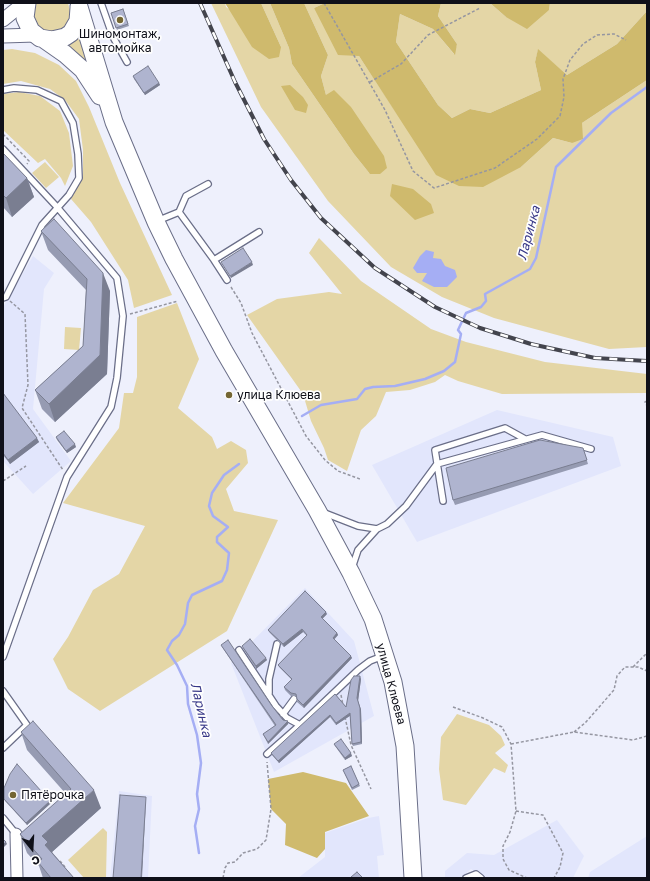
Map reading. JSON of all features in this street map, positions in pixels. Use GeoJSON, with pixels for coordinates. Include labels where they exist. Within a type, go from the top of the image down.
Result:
{"type":"FeatureCollection","features":[{"type":"Feature","properties":{"kind":"main road"},"geometry":{"type":"LineString","coordinates":[[27,3],[25,18],[27,25],[41,38],[59,40],[71,33],[78,21],[79,4]]}},
{"type":"Feature","properties":{"kind":"main road","name":"улица Клюева"},"geometry":{"type":"LineString","coordinates":[[79,4],[114,122],[156,222],[174,259],[224,351],[317,510],[351,573],[373,619],[385,656],[400,712],[405,746],[413,878]]}},
{"type":"Feature","properties":{"kind":"main road","name":"улица Клюева"},"geometry":{"type":"LineString","coordinates":[[41,38],[65,54],[83,70],[114,122]]}},
{"type":"Feature","properties":{"kind":"street"},"geometry":{"type":"LineString","coordinates":[[3,20],[24,3]]}},
{"type":"Feature","properties":{"kind":"street"},"geometry":{"type":"LineString","coordinates":[[3,36],[41,38]]}},
{"type":"Feature","properties":{"kind":"street"},"geometry":{"type":"LineString","coordinates":[[16,834],[17,878]]}},
{"type":"Feature","properties":{"kind":"lane"},"geometry":{"type":"LineString","coordinates":[[101,3],[112,37],[127,62]]}},
{"type":"Feature","properties":{"kind":"lane"},"geometry":{"type":"LineString","coordinates":[[3,90],[14,88],[37,90],[61,100],[72,123],[78,154],[79,178],[69,195],[42,225],[4,298]]}},
{"type":"Feature","properties":{"kind":"lane"},"geometry":{"type":"LineString","coordinates":[[3,149],[57,207],[117,278],[123,316],[117,378],[111,407],[67,477],[3,656]]}},
{"type":"Feature","properties":{"kind":"lane"},"geometry":{"type":"LineString","coordinates":[[156,222],[179,212],[186,196],[208,184]]}},
{"type":"Feature","properties":{"kind":"lane"},"geometry":{"type":"LineString","coordinates":[[179,212],[227,280]]}},
{"type":"Feature","properties":{"kind":"lane"},"geometry":{"type":"LineString","coordinates":[[214,260],[259,232]]}},
{"type":"Feature","properties":{"kind":"lane"},"geometry":{"type":"LineString","coordinates":[[443,501],[435,450],[505,428],[525,439]]}},
{"type":"Feature","properties":{"kind":"lane"},"geometry":{"type":"LineString","coordinates":[[351,573],[358,550],[377,529],[387,524],[406,506],[437,464],[542,435],[591,449]]}},
{"type":"Feature","properties":{"kind":"lane"},"geometry":{"type":"LineString","coordinates":[[317,510],[338,516],[358,526],[377,529]]}},
{"type":"Feature","properties":{"kind":"lane"},"geometry":{"type":"LineString","coordinates":[[269,695],[269,679],[277,644]]}},
{"type":"Feature","properties":{"kind":"lane"},"geometry":{"type":"LineString","coordinates":[[238,650],[276,706],[287,718],[300,725]]}},
{"type":"Feature","properties":{"kind":"lane"},"geometry":{"type":"LineString","coordinates":[[267,754],[370,660],[385,656]]}},
{"type":"Feature","properties":{"kind":"lane"},"geometry":{"type":"LineString","coordinates":[[3,691],[27,725],[3,748]]}},
{"type":"Feature","properties":{"kind":"lane"},"geometry":{"type":"LineString","coordinates":[[283,714],[294,700]]}},
{"type":"Feature","properties":{"kind":"lane"},"geometry":{"type":"LineString","coordinates":[[3,818],[16,834]]}},
{"type":"Feature","properties":{"kind":"lane"},"geometry":{"type":"LineString","coordinates":[[466,878],[476,874],[481,878]]}},
{"type":"Feature","properties":{"kind":"path"},"geometry":{"type":"LineString","coordinates":[[324,3],[385,110],[413,171],[434,188],[495,168],[537,139],[560,116],[564,97],[563,80],[570,60],[583,44],[597,35],[614,34],[626,40]]}},
{"type":"Feature","properties":{"kind":"path"},"geometry":{"type":"LineString","coordinates":[[369,82],[401,64],[428,35],[480,8]]}},
{"type":"Feature","properties":{"kind":"path"},"geometry":{"type":"LineString","coordinates":[[227,280],[241,303],[252,333],[306,436],[325,460],[338,471],[360,479]]}},
{"type":"Feature","properties":{"kind":"path"},"geometry":{"type":"LineString","coordinates":[[4,298],[25,314],[28,385],[22,408],[67,477]]}},
{"type":"Feature","properties":{"kind":"path"},"geometry":{"type":"LineString","coordinates":[[123,316],[178,301]]}},
{"type":"Feature","properties":{"kind":"path"},"geometry":{"type":"LineString","coordinates":[[647,401],[645,402],[647,406]]}},
{"type":"Feature","properties":{"kind":"path"},"geometry":{"type":"LineString","coordinates":[[3,481],[26,466]]}},
{"type":"Feature","properties":{"kind":"path"},"geometry":{"type":"LineString","coordinates":[[633,667],[647,653]]}},
{"type":"Feature","properties":{"kind":"path"},"geometry":{"type":"LineString","coordinates":[[574,732],[585,723],[614,690],[617,676],[625,667],[638,667],[647,671]]}},
{"type":"Feature","properties":{"kind":"path"},"geometry":{"type":"LineString","coordinates":[[340,688],[344,709]]}},
{"type":"Feature","properties":{"kind":"path"},"geometry":{"type":"LineString","coordinates":[[453,707],[502,727],[511,744],[516,811],[510,832],[503,846],[503,859],[509,870],[527,878]]}},
{"type":"Feature","properties":{"kind":"path"},"geometry":{"type":"LineString","coordinates":[[345,716],[351,745],[371,789]]}},
{"type":"Feature","properties":{"kind":"path"},"geometry":{"type":"LineString","coordinates":[[511,744],[574,732],[633,740],[647,736]]}},
{"type":"Feature","properties":{"kind":"path"},"geometry":{"type":"LineString","coordinates":[[223,878],[225,868],[228,863],[235,862],[243,853],[257,850],[266,840],[271,809],[267,754]]}},
{"type":"Feature","properties":{"kind":"path"},"geometry":{"type":"LineString","coordinates":[[516,811],[542,815],[563,853],[560,868],[554,878]]}},
{"type":"Feature","properties":{"kind":"path"},"geometry":{"type":"LineString","coordinates":[[60,861],[65,867]]}},
{"type":"Feature","properties":{"kind":"shaded area"},"geometry":{"type":"Polygon","coordinates":[[[36,3],[68,3],[71,15],[67,27],[56,33],[43,31],[34,23],[33,10],[36,3]]]}},
{"type":"Feature","properties":{"kind":"shaded area"},"geometry":{"type":"Polygon","coordinates":[[[211,3],[225,3],[226,7],[281,47],[261,3],[270,3],[289,48],[292,64],[354,154],[370,174],[326,95],[321,76],[328,55],[304,3],[325,3],[314,8],[359,56],[397,114],[521,167],[553,138],[572,143],[582,123],[647,80],[647,347],[609,349],[494,318],[442,297],[391,267],[328,201],[261,107],[211,3]]]}},
{"type":"Feature","properties":{"kind":"shaded area"},"geometry":{"type":"Polygon","coordinates":[[[225,3],[261,3],[281,47],[279,57],[269,59],[252,47],[225,3]]]}},
{"type":"Feature","properties":{"kind":"shaded area"},"geometry":{"type":"Polygon","coordinates":[[[270,3],[304,3],[328,55],[321,76],[326,95],[334,90],[351,107],[384,156],[387,168],[380,174],[370,174],[354,154],[292,64],[289,48],[270,3]]]}},
{"type":"Feature","properties":{"kind":"shaded area"},"geometry":{"type":"Polygon","coordinates":[[[325,3],[441,3],[438,16],[457,44],[455,55],[433,29],[400,14],[396,42],[438,105],[452,118],[470,109],[490,113],[541,90],[535,62],[538,49],[567,75],[617,44],[647,11],[647,80],[582,123],[583,139],[572,143],[553,138],[521,167],[483,187],[459,186],[436,175],[359,56],[338,55],[314,8],[325,3]]]}},
{"type":"Feature","properties":{"kind":"shaded area"},"geometry":{"type":"Polygon","coordinates":[[[441,3],[490,3],[506,17],[549,10],[550,3],[647,3],[647,11],[617,44],[567,75],[538,50],[535,62],[541,90],[490,113],[470,109],[452,118],[438,105],[396,42],[400,14],[433,29],[454,54],[457,44],[438,16],[441,3]]]}},
{"type":"Feature","properties":{"kind":"shaded area"},"geometry":{"type":"Polygon","coordinates":[[[490,3],[550,3],[549,10],[527,29],[506,17],[490,3]]]}},
{"type":"Feature","properties":{"kind":"shaded area"},"geometry":{"type":"Polygon","coordinates":[[[81,33],[95,76],[67,46],[81,33]]]}},
{"type":"Feature","properties":{"kind":"shaded area"},"geometry":{"type":"Polygon","coordinates":[[[12,49],[35,53],[59,65],[76,81],[89,107],[120,183],[172,295],[134,308],[128,280],[91,222],[71,199],[83,176],[83,150],[79,119],[65,100],[50,89],[21,81],[3,84],[3,50],[12,49]]]}},
{"type":"Feature","properties":{"kind":"shaded area"},"geometry":{"type":"Polygon","coordinates":[[[290,85],[303,97],[308,105],[306,113],[295,110],[281,86],[290,85]]]}},
{"type":"Feature","properties":{"kind":"shaded area"},"geometry":{"type":"Polygon","coordinates":[[[19,92],[40,96],[60,111],[69,133],[73,166],[65,186],[61,178],[45,159],[38,163],[3,130],[3,94],[19,92]]]}},
{"type":"Feature","properties":{"kind":"shaded area"},"geometry":{"type":"Polygon","coordinates":[[[45,162],[59,177],[46,188],[32,173],[45,162]]]}},
{"type":"Feature","properties":{"kind":"shaded area"},"geometry":{"type":"Polygon","coordinates":[[[392,184],[413,189],[431,204],[434,213],[415,220],[390,196],[392,184]]]}},
{"type":"Feature","properties":{"kind":"shaded area"},"geometry":{"type":"Polygon","coordinates":[[[319,238],[361,281],[431,329],[466,342],[545,362],[647,374],[647,393],[502,394],[458,381],[445,375],[435,382],[410,390],[386,392],[376,416],[361,430],[347,471],[328,460],[311,421],[303,394],[247,315],[277,299],[329,292],[342,294],[309,253],[319,238]]]}},
{"type":"Feature","properties":{"kind":"shaded area"},"geometry":{"type":"Polygon","coordinates":[[[33,256],[54,273],[44,289],[33,409],[71,461],[33,494],[3,461],[3,307],[33,256]]]}},
{"type":"Feature","properties":{"kind":"shaded area"},"geometry":{"type":"Polygon","coordinates":[[[177,303],[199,359],[178,408],[212,437],[217,449],[231,441],[246,450],[248,463],[226,489],[234,511],[278,520],[227,631],[100,711],[68,689],[53,659],[68,637],[93,590],[119,574],[145,526],[63,503],[119,428],[124,393],[133,393],[137,377],[137,317],[177,303]]]}},
{"type":"Feature","properties":{"kind":"shaded area"},"geometry":{"type":"Polygon","coordinates":[[[65,327],[81,328],[79,350],[64,349],[65,327]]]}},
{"type":"Feature","properties":{"kind":"shaded area"},"geometry":{"type":"Polygon","coordinates":[[[497,410],[613,437],[621,466],[417,542],[372,465],[497,410]]]}},
{"type":"Feature","properties":{"kind":"shaded area"},"geometry":{"type":"Polygon","coordinates":[[[305,588],[354,641],[374,716],[274,772],[231,663],[305,588]]]}},
{"type":"Feature","properties":{"kind":"shaded area"},"geometry":{"type":"Polygon","coordinates":[[[457,714],[489,725],[501,736],[505,745],[495,753],[508,765],[505,773],[494,768],[466,805],[443,800],[439,769],[441,737],[457,714]]]}},
{"type":"Feature","properties":{"kind":"shaded area"},"geometry":{"type":"Polygon","coordinates":[[[303,772],[346,783],[369,816],[325,832],[325,849],[317,858],[285,845],[286,824],[271,809],[268,779],[303,772]]]}},
{"type":"Feature","properties":{"kind":"shaded area"},"geometry":{"type":"Polygon","coordinates":[[[119,791],[152,796],[148,878],[110,878],[119,791]]]}},
{"type":"Feature","properties":{"kind":"shaded area"},"geometry":{"type":"Polygon","coordinates":[[[379,816],[384,855],[377,856],[379,878],[298,878],[325,857],[325,833],[368,818],[379,816]]]}},
{"type":"Feature","properties":{"kind":"shaded area"},"geometry":{"type":"Polygon","coordinates":[[[557,820],[584,856],[573,878],[483,878],[471,869],[461,878],[445,878],[445,871],[467,853],[494,855],[557,820]]]}},
{"type":"Feature","properties":{"kind":"shaded area"},"geometry":{"type":"Polygon","coordinates":[[[103,828],[107,832],[106,878],[84,878],[68,860],[103,828]]]}},
{"type":"Feature","properties":{"kind":"shaded area"},"geometry":{"type":"Polygon","coordinates":[[[647,836],[647,878],[588,878],[590,872],[647,836]]]}},
{"type":"Feature","properties":{"kind":"water"},"geometry":{"type":"Polygon","coordinates":[[[426,250],[434,252],[433,258],[441,259],[445,266],[455,270],[457,277],[447,287],[434,287],[422,281],[427,273],[417,273],[413,268],[420,256],[426,250]]]}},
{"type":"Feature","properties":{"kind":"building","name":"Шиномонтаж, автомойка"},"geometry":{"type":"Polygon","coordinates":[[[123,9],[128,24],[116,28],[111,13],[123,9]]]}},
{"type":"Feature","properties":{"kind":"building"},"geometry":{"type":"Polygon","coordinates":[[[148,66],[159,83],[144,93],[133,76],[148,66]]]}},
{"type":"Feature","properties":{"kind":"building"},"geometry":{"type":"Polygon","coordinates":[[[3,153],[27,178],[6,198],[3,195],[3,153]]]}},
{"type":"Feature","properties":{"kind":"building"},"geometry":{"type":"Polygon","coordinates":[[[54,219],[103,273],[100,355],[49,404],[35,390],[83,346],[87,279],[41,231],[54,219]]]}},
{"type":"Feature","properties":{"kind":"building"},"geometry":{"type":"Polygon","coordinates":[[[243,248],[252,262],[230,276],[221,262],[243,248]]]}},
{"type":"Feature","properties":{"kind":"building"},"geometry":{"type":"Polygon","coordinates":[[[3,393],[37,438],[8,460],[3,453],[3,393]]]}},
{"type":"Feature","properties":{"kind":"building"},"geometry":{"type":"Polygon","coordinates":[[[64,431],[75,444],[66,451],[56,437],[64,431]]]}},
{"type":"Feature","properties":{"kind":"building"},"geometry":{"type":"Polygon","coordinates":[[[540,440],[583,448],[587,460],[453,500],[446,468],[540,440]]]}},
{"type":"Feature","properties":{"kind":"building"},"geometry":{"type":"Polygon","coordinates":[[[305,591],[326,612],[321,617],[337,633],[333,638],[351,656],[303,705],[297,699],[296,694],[291,693],[284,687],[292,679],[278,665],[307,635],[302,629],[283,644],[268,630],[305,591]]]}},
{"type":"Feature","properties":{"kind":"building"},"geometry":{"type":"Polygon","coordinates":[[[250,639],[266,658],[256,666],[242,646],[250,639]]]}},
{"type":"Feature","properties":{"kind":"building"},"geometry":{"type":"Polygon","coordinates":[[[228,640],[272,706],[283,720],[288,721],[268,742],[263,734],[276,725],[221,645],[228,640]]]}},
{"type":"Feature","properties":{"kind":"building"},"geometry":{"type":"Polygon","coordinates":[[[354,676],[360,676],[357,698],[360,708],[361,742],[352,744],[350,713],[336,723],[330,715],[278,761],[271,753],[335,694],[346,707],[351,680],[354,676]]]}},
{"type":"Feature","properties":{"kind":"building"},"geometry":{"type":"Polygon","coordinates":[[[33,721],[94,790],[42,836],[48,842],[45,845],[74,878],[51,878],[38,862],[42,859],[20,834],[71,789],[21,732],[33,721]]]}},
{"type":"Feature","properties":{"kind":"building"},"geometry":{"type":"Polygon","coordinates":[[[341,739],[351,753],[345,758],[334,744],[341,739]]]}},
{"type":"Feature","properties":{"kind":"building"},"geometry":{"type":"Polygon","coordinates":[[[17,764],[50,801],[26,823],[4,799],[4,788],[10,774],[17,764]]]}},
{"type":"Feature","properties":{"kind":"building"},"geometry":{"type":"Polygon","coordinates":[[[351,766],[359,784],[352,788],[343,770],[351,766]]]}},
{"type":"Feature","properties":{"kind":"building"},"geometry":{"type":"Polygon","coordinates":[[[120,795],[146,797],[141,878],[113,878],[120,795]]]}},
{"type":"Feature","properties":{"kind":"building"},"geometry":{"type":"Polygon","coordinates":[[[357,872],[363,878],[351,877],[357,872]]]}},
{"type":"Feature","properties":{"kind":"waterway","name":"Ларинка"},"geometry":{"type":"LineString","coordinates":[[302,416],[321,405],[357,399],[365,389],[395,386],[425,379],[444,371],[455,362],[461,334],[458,330],[466,313],[481,307],[486,301],[485,294],[530,269],[536,258],[556,167],[611,113],[647,87]]}},
{"type":"Feature","properties":{"kind":"waterway","name":"Ларинка"},"geometry":{"type":"LineString","coordinates":[[199,853],[195,826],[199,809],[197,794],[201,763],[197,735],[188,704],[187,686],[177,665],[167,650],[172,641],[179,635],[185,624],[188,603],[192,595],[222,581],[227,570],[229,553],[217,542],[217,537],[228,527],[213,516],[209,506],[212,493],[224,475],[239,464]]}},
{"type":"Feature","properties":{"kind":"railway"},"geometry":{"type":"LineString","coordinates":[[200,3],[235,82],[264,139],[291,180],[321,218],[375,268],[435,307],[480,328],[531,344],[595,358],[647,361]]}},
{"type":"Feature","properties":{"kind":"place","name":"Шиномонтаж, автомойка"},"geometry":{"type":"Point","coordinates":[120,20]}},
{"type":"Feature","properties":{"kind":"place","name":"улица Клюева"},"geometry":{"type":"Point","coordinates":[229,395]}},
{"type":"Feature","properties":{"kind":"place","name":"Пятёрочка"},"geometry":{"type":"Point","coordinates":[13,795]}}]}
